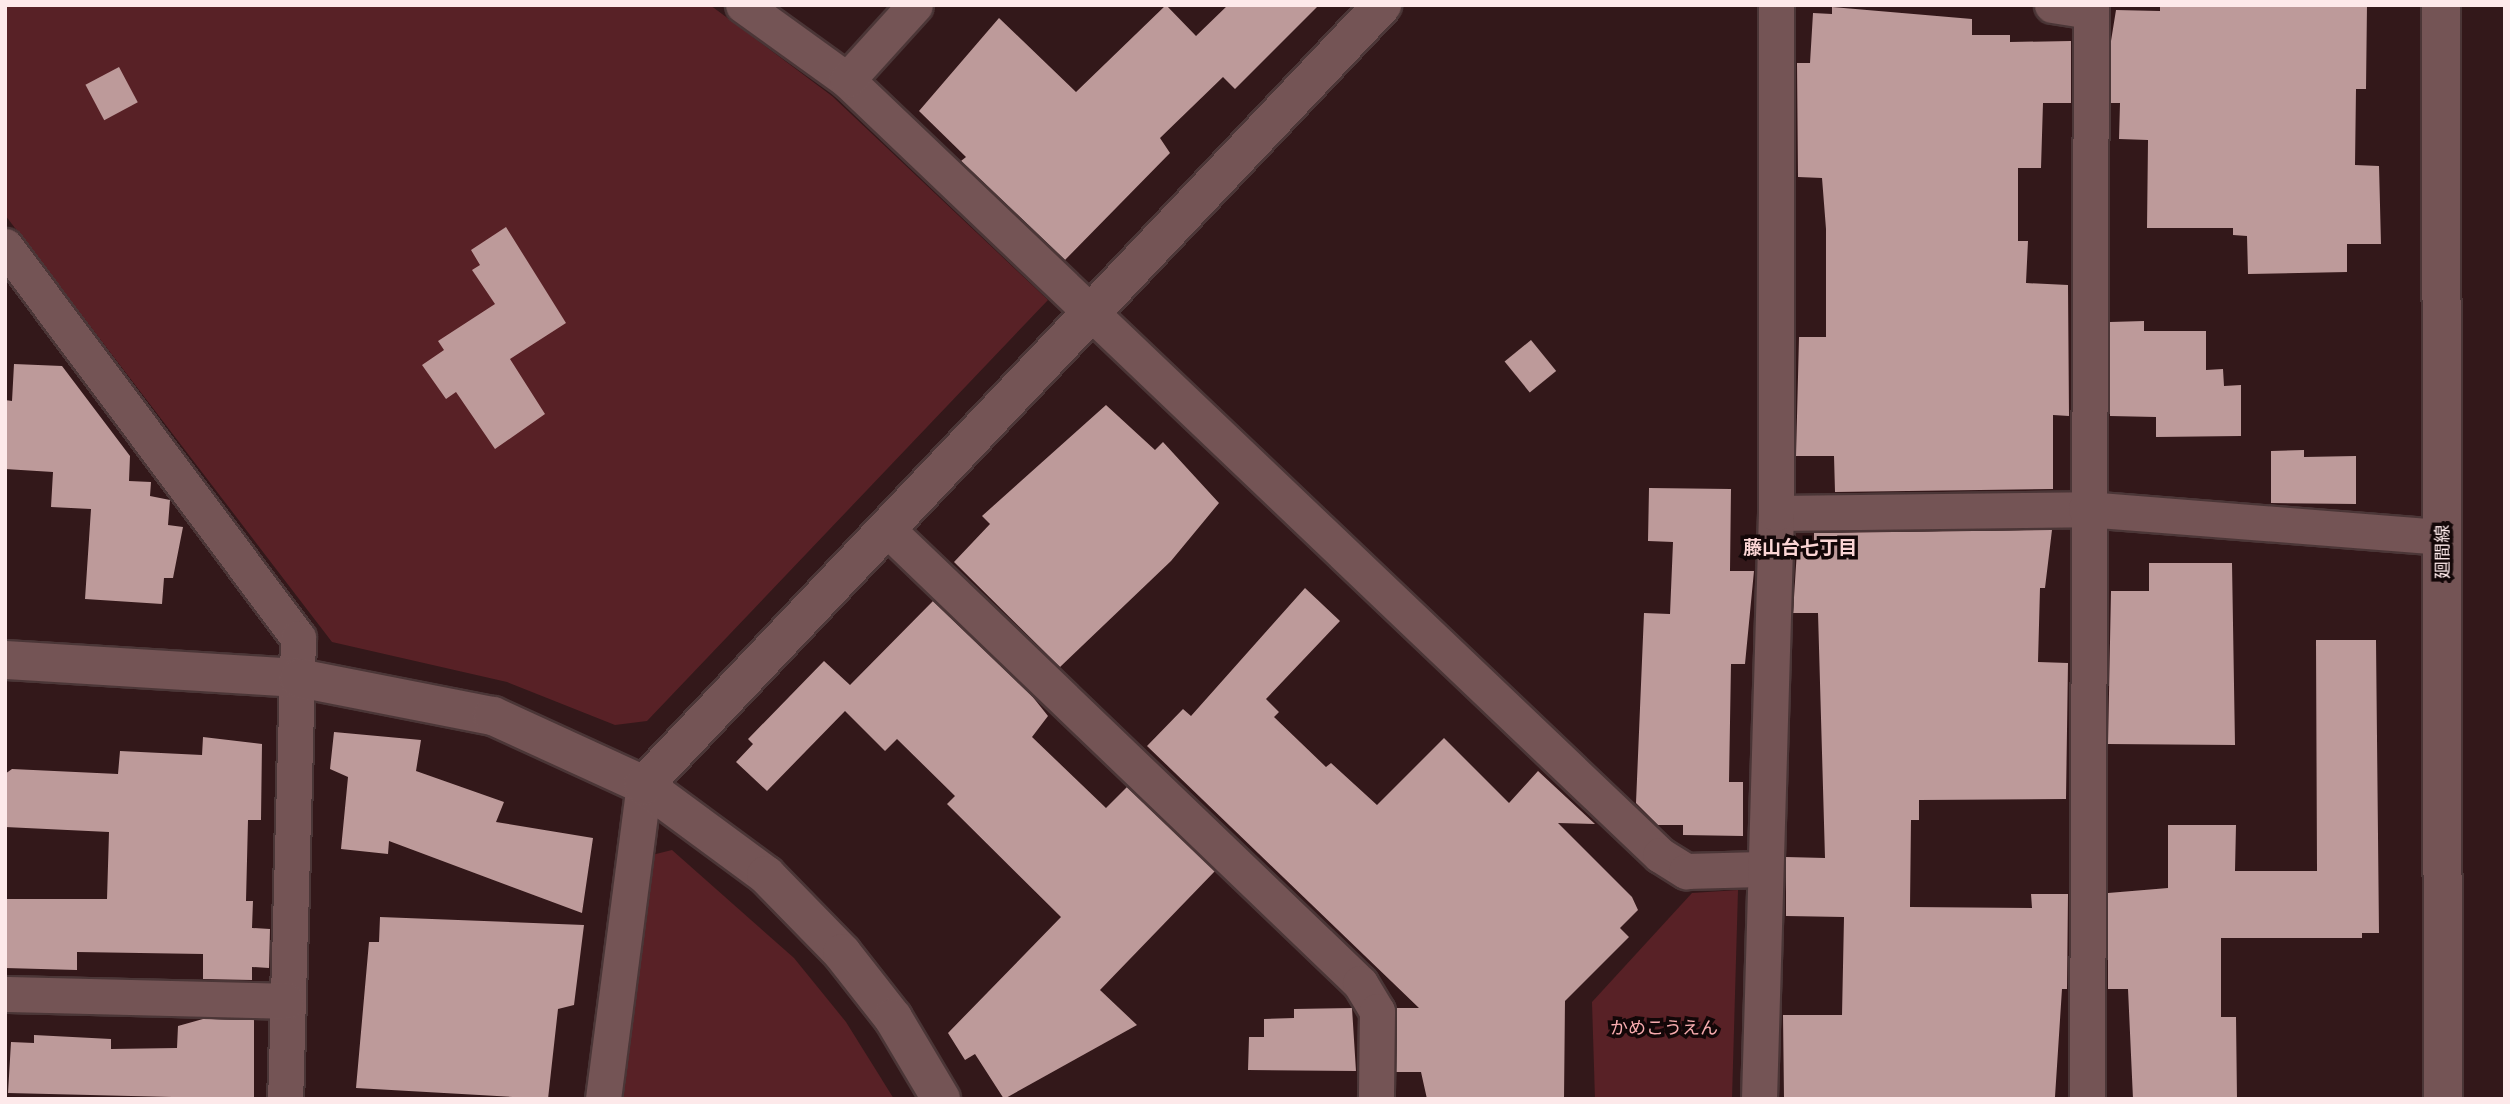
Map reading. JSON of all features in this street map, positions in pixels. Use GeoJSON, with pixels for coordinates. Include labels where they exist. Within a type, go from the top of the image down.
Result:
{"type":"FeatureCollection","features":[{"type":"Feature","properties":{"kind":"street"},"geometry":{"type":"LineString","coordinates":[[743,5],[847,80],[1090,316],[1660,855],[1686,871],[1761,869]]}},
{"type":"Feature","properties":{"kind":"street"},"geometry":{"type":"LineString","coordinates":[[847,80],[915,5]]}},
{"type":"Feature","properties":{"kind":"street"},"geometry":{"type":"LineString","coordinates":[[603,1099],[644,785],[1382,5]]}},
{"type":"Feature","properties":{"kind":"street"},"geometry":{"type":"LineString","coordinates":[[1759,1099],[1761,869],[1776,513],[1776,5]]}},
{"type":"Feature","properties":{"kind":"street"},"geometry":{"type":"LineString","coordinates":[[2052,5],[2091,8],[2086,509],[2087,1099]]}},
{"type":"Feature","properties":{"kind":"street","name":"廻間線"},"geometry":{"type":"LineString","coordinates":[[2441,5],[2443,1099]]}},
{"type":"Feature","properties":{"kind":"street"},"geometry":{"type":"LineString","coordinates":[[5,246],[298,638],[299,678],[286,1001],[285,1099]]}},
{"type":"Feature","properties":{"kind":"street"},"geometry":{"type":"LineString","coordinates":[[1776,513],[2086,509],[2443,537]]}},
{"type":"Feature","properties":{"kind":"street"},"geometry":{"type":"LineString","coordinates":[[887,529],[1360,983],[1377,1011],[1376,1099]]}},
{"type":"Feature","properties":{"kind":"street"},"geometry":{"type":"LineString","coordinates":[[5,660],[299,678],[493,716],[644,785],[766,875],[842,953],[893,1018],[941,1099]]}},
{"type":"Feature","properties":{"kind":"street"},"geometry":{"type":"LineString","coordinates":[[5,994],[286,1001]]}},
{"type":"Feature","properties":{"kind":"green space"},"geometry":{"type":"Polygon","coordinates":[[[5,5],[710,5],[832,96],[1048,300],[647,721],[615,725],[507,682],[332,642],[5,215],[5,5]]]}},
{"type":"Feature","properties":{"kind":"green space"},"geometry":{"type":"Polygon","coordinates":[[[672,850],[794,958],[846,1022],[894,1099],[622,1099],[652,855],[672,850]]]}},
{"type":"Feature","properties":{"kind":"green space","name":"かめこうえん"},"geometry":{"type":"Polygon","coordinates":[[[1738,890],[1732,1099],[1595,1099],[1592,1002],[1692,893],[1738,890]]]}},
{"type":"Feature","properties":{"kind":"building"},"geometry":{"type":"Polygon","coordinates":[[[1166,5],[1196,36],[1228,5],[1319,5],[1235,89],[1223,77],[1160,138],[1170,153],[1065,260],[961,161],[966,157],[919,111],[999,18],[1076,92],[1166,5]]]}},
{"type":"Feature","properties":{"kind":"building"},"geometry":{"type":"Polygon","coordinates":[[[2160,5],[2367,5],[2366,89],[2356,89],[2355,165],[2379,166],[2381,244],[2347,244],[2347,272],[2248,274],[2247,236],[2233,235],[2233,228],[2147,228],[2148,140],[2119,139],[2120,103],[2111,103],[2111,41],[2116,10],[2160,11],[2160,5]]]}},
{"type":"Feature","properties":{"kind":"building"},"geometry":{"type":"Polygon","coordinates":[[[1832,7],[1972,19],[1972,35],[2010,35],[2010,42],[2071,41],[2071,103],[2043,103],[2041,168],[2018,168],[2018,241],[2028,241],[2026,283],[2068,285],[2069,416],[2053,415],[2053,489],[1835,492],[1834,456],[1796,456],[1799,337],[1826,337],[1826,229],[1822,178],[1798,177],[1797,63],[1810,63],[1813,13],[1832,14],[1832,7]]]}},
{"type":"Feature","properties":{"kind":"building"},"geometry":{"type":"Polygon","coordinates":[[[119,67],[138,102],[104,120],[85,85],[119,67]]]}},
{"type":"Feature","properties":{"kind":"building"},"geometry":{"type":"Polygon","coordinates":[[[506,227],[566,323],[510,359],[545,414],[495,449],[456,392],[446,399],[422,365],[444,350],[438,341],[495,304],[472,270],[480,265],[471,250],[506,227]]]}},
{"type":"Feature","properties":{"kind":"building"},"geometry":{"type":"Polygon","coordinates":[[[2144,321],[2144,331],[2206,331],[2206,370],[2223,369],[2224,386],[2241,385],[2241,436],[2156,437],[2156,417],[2110,416],[2110,322],[2144,321]]]}},
{"type":"Feature","properties":{"kind":"building"},"geometry":{"type":"Polygon","coordinates":[[[1531,340],[1556,371],[1530,392],[1505,361],[1531,340]]]}},
{"type":"Feature","properties":{"kind":"building"},"geometry":{"type":"Polygon","coordinates":[[[14,364],[62,366],[130,456],[129,481],[151,482],[150,496],[170,500],[168,525],[183,527],[173,578],[164,578],[162,604],[85,599],[91,509],[51,507],[53,472],[5,469],[5,400],[12,401],[14,364]]]}},
{"type":"Feature","properties":{"kind":"building"},"geometry":{"type":"Polygon","coordinates":[[[1106,405],[1155,450],[1163,442],[1219,503],[1171,561],[1060,667],[954,562],[990,524],[982,516],[1106,405]]]}},
{"type":"Feature","properties":{"kind":"building"},"geometry":{"type":"Polygon","coordinates":[[[2304,450],[2304,457],[2356,456],[2356,504],[2271,503],[2271,451],[2304,450]]]}},
{"type":"Feature","properties":{"kind":"building"},"geometry":{"type":"Polygon","coordinates":[[[1649,488],[1731,489],[1730,571],[1754,571],[1745,664],[1731,664],[1729,782],[1743,782],[1743,836],[1683,835],[1683,825],[1658,825],[1636,803],[1644,613],[1670,614],[1673,542],[1648,541],[1649,488]]]}},
{"type":"Feature","properties":{"kind":"building"},"geometry":{"type":"Polygon","coordinates":[[[2052,530],[2045,588],[2040,588],[2038,662],[2068,663],[2066,799],[1919,800],[1919,820],[1911,820],[1910,907],[2032,908],[2031,894],[2068,894],[2067,989],[2062,989],[2055,1097],[1784,1099],[1783,1015],[1842,1015],[1844,917],[1786,916],[1786,857],[1825,858],[1818,613],[1793,613],[1797,550],[1814,550],[1814,533],[2052,530]]]}},
{"type":"Feature","properties":{"kind":"building"},"geometry":{"type":"Polygon","coordinates":[[[2149,563],[2232,563],[2235,745],[2108,744],[2111,591],[2149,591],[2149,563]]]}},
{"type":"Feature","properties":{"kind":"building"},"geometry":{"type":"Polygon","coordinates":[[[1305,588],[1340,621],[1266,699],[1279,712],[1274,717],[1326,767],[1331,763],[1377,805],[1444,738],[1509,803],[1538,771],[1595,824],[1558,823],[1632,897],[1638,910],[1620,928],[1629,937],[1565,1001],[1564,1099],[1427,1099],[1421,1072],[1396,1072],[1396,1008],[1419,1008],[1147,746],[1183,709],[1191,716],[1305,588]]]}},
{"type":"Feature","properties":{"kind":"building"},"geometry":{"type":"Polygon","coordinates":[[[933,601],[1032,696],[1048,716],[1032,737],[1106,808],[1127,787],[1215,871],[1100,990],[1137,1025],[1004,1099],[975,1054],[965,1060],[948,1033],[1061,917],[947,804],[955,796],[897,739],[885,751],[845,711],[767,791],[736,762],[753,744],[748,739],[824,661],[850,685],[933,601]]]}},
{"type":"Feature","properties":{"kind":"building"},"geometry":{"type":"Polygon","coordinates":[[[2316,640],[2376,640],[2379,933],[2362,933],[2362,938],[2221,938],[2221,1017],[2236,1017],[2237,1099],[2133,1099],[2128,989],[2108,989],[2108,893],[2168,888],[2168,825],[2236,825],[2235,871],[2317,871],[2316,640]]]}},
{"type":"Feature","properties":{"kind":"building"},"geometry":{"type":"Polygon","coordinates":[[[334,732],[421,740],[416,771],[504,802],[496,822],[593,838],[582,913],[389,841],[388,854],[341,849],[348,777],[330,769],[334,732]]]}},
{"type":"Feature","properties":{"kind":"building"},"geometry":{"type":"Polygon","coordinates":[[[203,737],[262,744],[261,820],[248,820],[246,901],[253,901],[252,928],[270,929],[269,968],[252,967],[252,980],[203,979],[203,954],[77,952],[77,970],[5,968],[5,899],[107,899],[109,832],[5,827],[5,774],[12,769],[118,774],[120,751],[202,755],[203,737]]]}},
{"type":"Feature","properties":{"kind":"building"},"geometry":{"type":"Polygon","coordinates":[[[380,917],[584,925],[574,1005],[558,1009],[548,1099],[356,1088],[369,942],[379,942],[380,917]]]}},
{"type":"Feature","properties":{"kind":"building"},"geometry":{"type":"Polygon","coordinates":[[[1352,1008],[1356,1071],[1248,1070],[1249,1037],[1264,1037],[1264,1019],[1294,1018],[1294,1009],[1352,1008]]]}},
{"type":"Feature","properties":{"kind":"building"},"geometry":{"type":"Polygon","coordinates":[[[203,1019],[254,1020],[254,1099],[8,1093],[11,1042],[34,1043],[34,1035],[111,1039],[111,1049],[177,1048],[178,1026],[203,1019]]]}},
{"type":"Feature","properties":{"kind":"district","name":"藤山台七丁目"},"geometry":{"type":"Point","coordinates":[1800,549]}}]}
